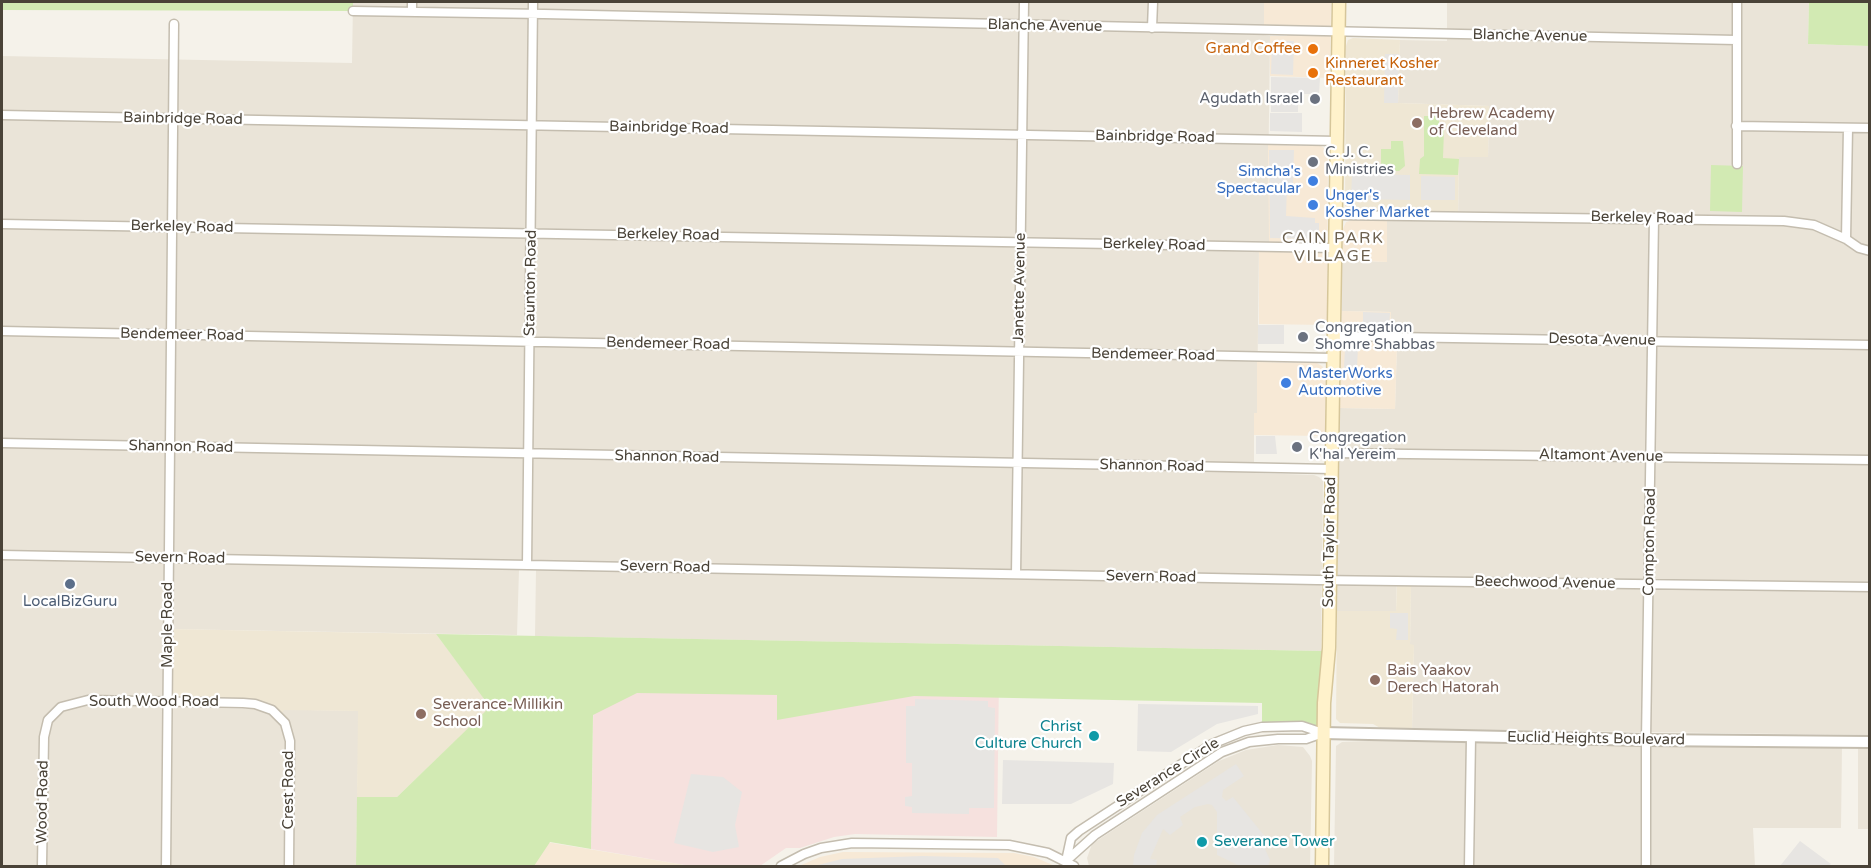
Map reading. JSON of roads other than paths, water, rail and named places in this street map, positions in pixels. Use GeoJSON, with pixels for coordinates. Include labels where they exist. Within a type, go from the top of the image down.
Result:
{"type":"FeatureCollection","features":[{"type":"Feature","properties":{"kind":"main road","name":"South Taylor Road"},"geometry":{"type":"LineString","coordinates":[[1322,867],[1323,733],[1329,648],[1339,2]]}},
{"type":"Feature","properties":{"kind":"street"},"geometry":{"type":"LineString","coordinates":[[412,2],[412,12]]}},
{"type":"Feature","properties":{"kind":"street","name":"Staunton Road"},"geometry":{"type":"LineString","coordinates":[[527,565],[533,2]]}},
{"type":"Feature","properties":{"kind":"street","name":"Janette Avenue"},"geometry":{"type":"LineString","coordinates":[[1016,574],[1024,2]]}},
{"type":"Feature","properties":{"kind":"street"},"geometry":{"type":"LineString","coordinates":[[1152,28],[1153,2]]}},
{"type":"Feature","properties":{"kind":"street"},"geometry":{"type":"LineString","coordinates":[[1737,2],[1737,164]]}},
{"type":"Feature","properties":{"kind":"street","name":"Blanche Avenue"},"geometry":{"type":"LineString","coordinates":[[353,11],[1736,40]]}},
{"type":"Feature","properties":{"kind":"street","name":"Maple Road"},"geometry":{"type":"LineString","coordinates":[[166,867],[174,24]]}},
{"type":"Feature","properties":{"kind":"street","name":"Bainbridge Road"},"geometry":{"type":"LineString","coordinates":[[2,115],[1336,141]]}},
{"type":"Feature","properties":{"kind":"street"},"geometry":{"type":"LineString","coordinates":[[1736,126],[1869,128]]}},
{"type":"Feature","properties":{"kind":"street"},"geometry":{"type":"LineString","coordinates":[[1846,239],[1848,128]]}},
{"type":"Feature","properties":{"kind":"street","name":"Berkeley Road"},"geometry":{"type":"LineString","coordinates":[[1335,215],[1784,221],[1814,225],[1869,251]]}},
{"type":"Feature","properties":{"kind":"street","name":"Compton Road"},"geometry":{"type":"LineString","coordinates":[[1646,867],[1654,218]]}},
{"type":"Feature","properties":{"kind":"street","name":"Berkeley Road"},"geometry":{"type":"LineString","coordinates":[[2,224],[1335,248]]}},
{"type":"Feature","properties":{"kind":"street","name":"Bendemeer Road"},"geometry":{"type":"LineString","coordinates":[[2,332],[1334,358]]}},
{"type":"Feature","properties":{"kind":"street","name":"Desota Avenue"},"geometry":{"type":"LineString","coordinates":[[1334,336],[1869,345]]}},
{"type":"Feature","properties":{"kind":"street","name":"Shannon Road"},"geometry":{"type":"LineString","coordinates":[[2,443],[1332,469]]}},
{"type":"Feature","properties":{"kind":"street","name":"Altamont Avenue"},"geometry":{"type":"LineString","coordinates":[[1332,453],[1869,460]]}},
{"type":"Feature","properties":{"kind":"street","name":"Severn Road"},"geometry":{"type":"LineString","coordinates":[[2,555],[1329,580]]}},
{"type":"Feature","properties":{"kind":"street","name":"Beechwood Avenue"},"geometry":{"type":"LineString","coordinates":[[1329,580],[1869,587]]}},
{"type":"Feature","properties":{"kind":"street","name":"South Wood Road"},"geometry":{"type":"LineString","coordinates":[[44,737],[48,720],[61,707],[88,700],[255,704],[272,710],[280,716]]}},
{"type":"Feature","properties":{"kind":"street","name":"Crest Road"},"geometry":{"type":"LineString","coordinates":[[280,716],[289,731],[290,741],[289,867]]}},
{"type":"Feature","properties":{"kind":"street","name":"Severance Circle"},"geometry":{"type":"LineString","coordinates":[[1066,861],[1071,838],[1079,831],[1212,744],[1244,731],[1262,727],[1302,726],[1323,733]]}},
{"type":"Feature","properties":{"kind":"street","name":"Euclid Heights Boulevard"},"geometry":{"type":"LineString","coordinates":[[1323,733],[1646,740],[1869,741]]}},
{"type":"Feature","properties":{"kind":"street","name":"Severance Circle"},"geometry":{"type":"LineString","coordinates":[[1066,861],[1095,835],[1222,752],[1249,742],[1304,739],[1323,733]]}},
{"type":"Feature","properties":{"kind":"street","name":"Wood Road"},"geometry":{"type":"LineString","coordinates":[[42,867],[44,737]]}},
{"type":"Feature","properties":{"kind":"street"},"geometry":{"type":"LineString","coordinates":[[1469,867],[1471,737]]}},
{"type":"Feature","properties":{"kind":"street"},"geometry":{"type":"LineString","coordinates":[[781,867],[804,854],[821,848],[852,843],[1008,845],[1035,849],[1066,861],[1074,867]]}},
{"type":"Feature","properties":{"kind":"place","name":"Grand Coffee"},"geometry":{"type":"Point","coordinates":[1313,49]}},
{"type":"Feature","properties":{"kind":"place","name":"Kinneret Kosher Restaurant"},"geometry":{"type":"Point","coordinates":[1313,73]}},
{"type":"Feature","properties":{"kind":"place","name":"Agudath Israel"},"geometry":{"type":"Point","coordinates":[1315,99]}},
{"type":"Feature","properties":{"kind":"place","name":"Hebrew Academy of Cleveland"},"geometry":{"type":"Point","coordinates":[1417,123]}},
{"type":"Feature","properties":{"kind":"place","name":"C. J. C. Ministries"},"geometry":{"type":"Point","coordinates":[1313,162]}},
{"type":"Feature","properties":{"kind":"place","name":"Simcha's Spectacular"},"geometry":{"type":"Point","coordinates":[1313,181]}},
{"type":"Feature","properties":{"kind":"place","name":"Unger's Kosher Market"},"geometry":{"type":"Point","coordinates":[1313,205]}},
{"type":"Feature","properties":{"kind":"place","name":"Congregation Shomre Shabbas"},"geometry":{"type":"Point","coordinates":[1303,337]}},
{"type":"Feature","properties":{"kind":"place","name":"MasterWorks Automotive"},"geometry":{"type":"Point","coordinates":[1286,383]}},
{"type":"Feature","properties":{"kind":"place","name":"Congregation K'hal Yereim"},"geometry":{"type":"Point","coordinates":[1297,447]}},
{"type":"Feature","properties":{"kind":"place","name":"LocalBizGuru"},"geometry":{"type":"Point","coordinates":[70,584]}},
{"type":"Feature","properties":{"kind":"place","name":"Bais Yaakov Derech Hatorah"},"geometry":{"type":"Point","coordinates":[1375,680]}},
{"type":"Feature","properties":{"kind":"place","name":"Severance-Millikin School"},"geometry":{"type":"Point","coordinates":[421,714]}},
{"type":"Feature","properties":{"kind":"place","name":"Christ Culture Church"},"geometry":{"type":"Point","coordinates":[1094,736]}},
{"type":"Feature","properties":{"kind":"place","name":"Severance Tower"},"geometry":{"type":"Point","coordinates":[1202,842]}},
{"type":"Feature","properties":{"kind":"district","name":"CAIN PARK VILLAGE"},"geometry":{"type":"Point","coordinates":[1333,248]}}]}
